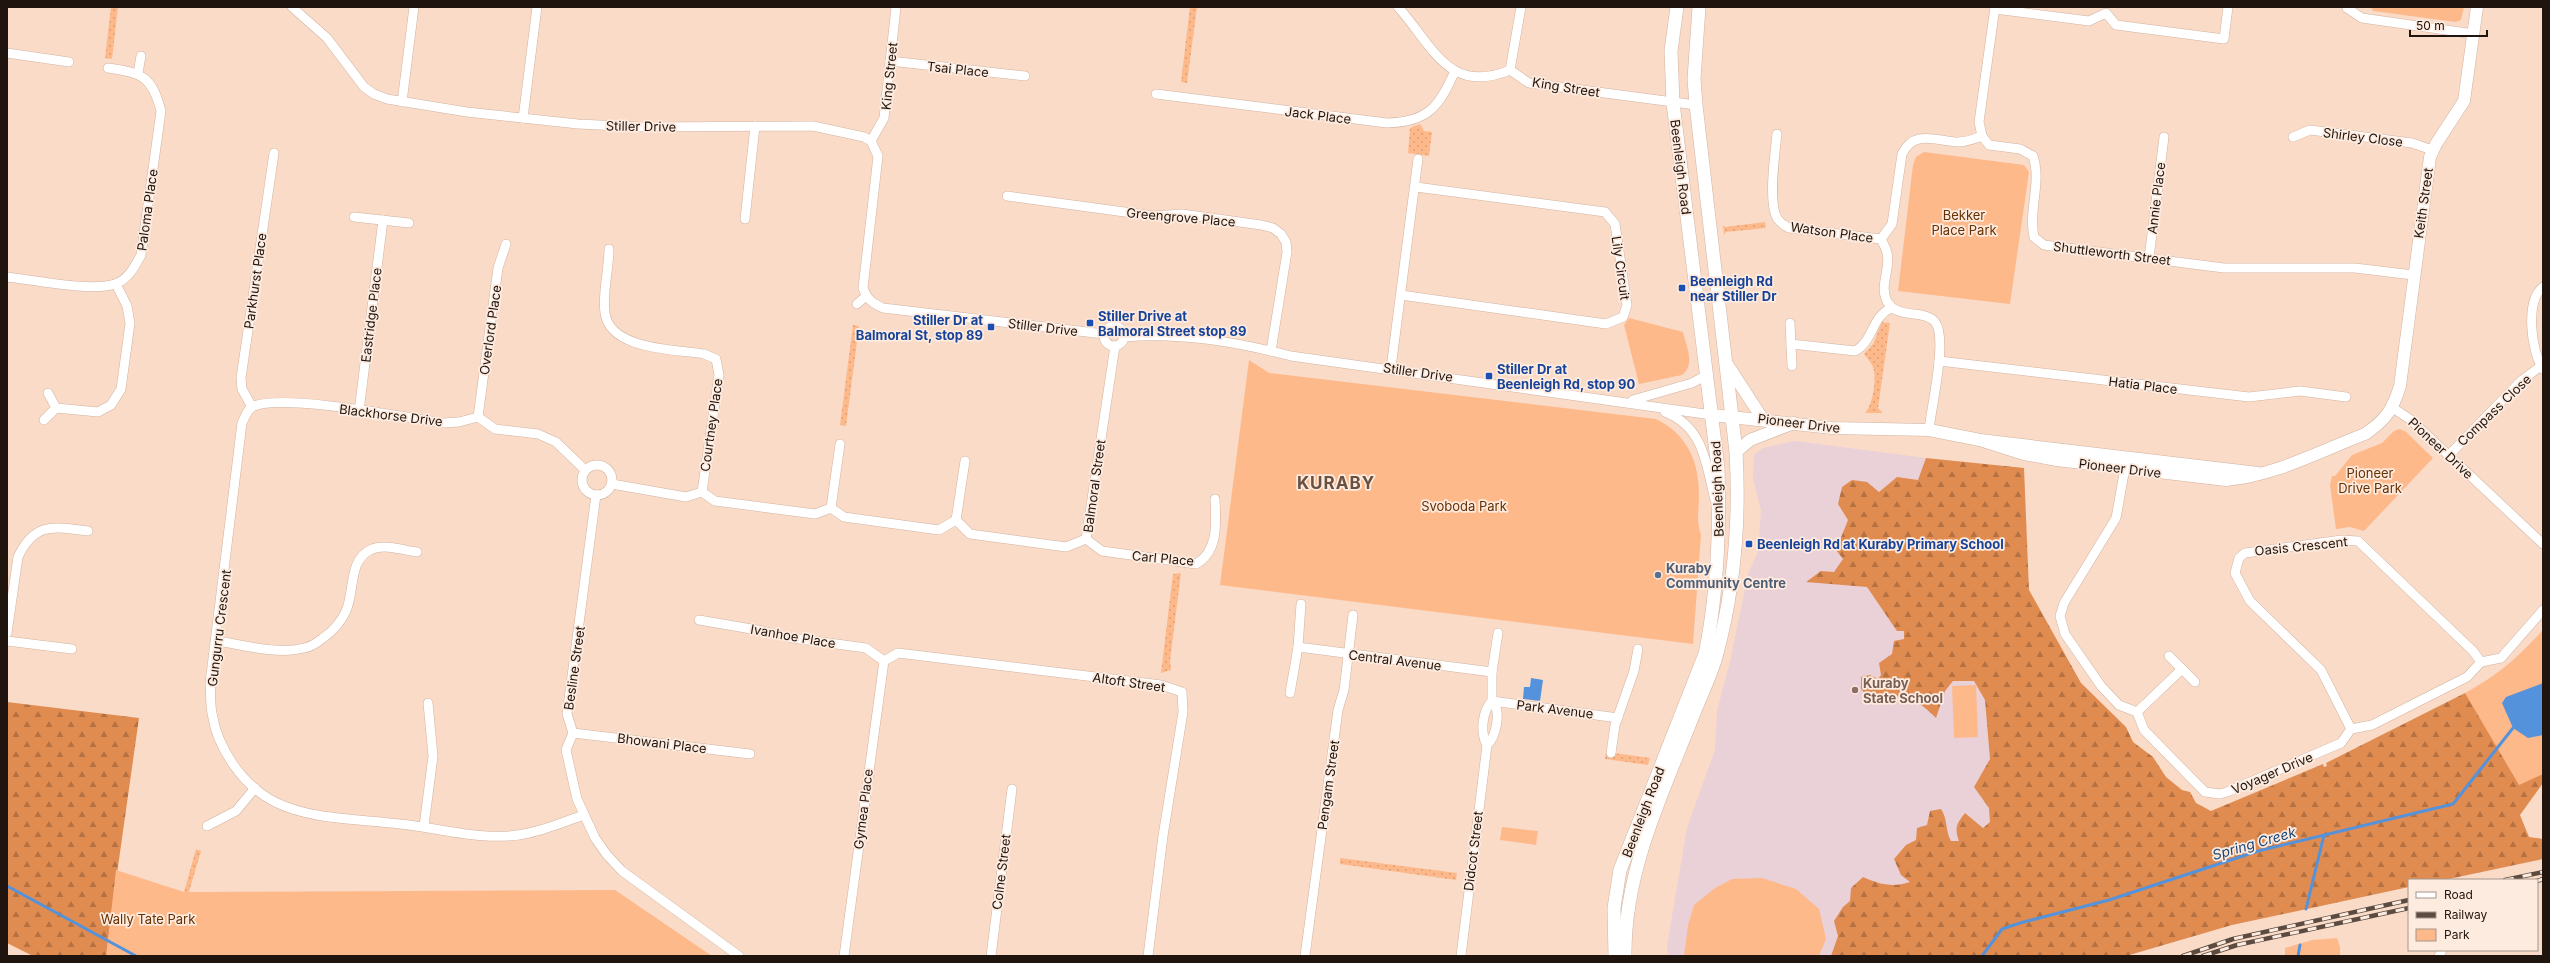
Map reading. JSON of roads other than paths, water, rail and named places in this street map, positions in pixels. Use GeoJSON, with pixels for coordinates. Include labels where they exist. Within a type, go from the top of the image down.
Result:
{"type":"FeatureCollection","features":[{"type":"Feature","properties":{"kind":"main road","name":"Beenleigh Road"},"geometry":{"type":"LineString","coordinates":[[1615,956],[1614,908],[1620,870],[1705,654],[1715,599],[1720,525],[1718,468],[1673,103],[1671,51],[1677,7]]}},
{"type":"Feature","properties":{"kind":"main road","name":"Beenleigh Road"},"geometry":{"type":"LineString","coordinates":[[1625,956],[1626,918],[1638,859],[1716,657],[1734,572],[1737,502],[1736,452],[1694,79],[1699,7]]}},
{"type":"Feature","properties":{"kind":"street","name":"Stiller Drive"},"geometry":{"type":"LineString","coordinates":[[292,7],[327,38],[368,91],[380,98],[523,118],[618,126],[813,126],[858,135],[870,141]]}},
{"type":"Feature","properties":{"kind":"street"},"geometry":{"type":"LineString","coordinates":[[402,102],[414,7]]}},
{"type":"Feature","properties":{"kind":"street"},"geometry":{"type":"LineString","coordinates":[[523,118],[537,7]]}},
{"type":"Feature","properties":{"kind":"street","name":"King Street"},"geometry":{"type":"LineString","coordinates":[[870,141],[884,118],[896,7]]}},
{"type":"Feature","properties":{"kind":"street"},"geometry":{"type":"LineString","coordinates":[[1398,7],[1435,55],[1446,66],[1456,71],[1482,77],[1495,77],[1510,70],[1521,7]]}},
{"type":"Feature","properties":{"kind":"street"},"geometry":{"type":"LineString","coordinates":[[1929,430],[1939,361],[1940,342],[1935,321],[1927,316],[1898,312],[1891,308],[1886,300],[1884,289],[1888,254],[1881,239],[1892,224],[1902,154],[1906,146],[1912,140],[1922,137],[1958,142],[1982,136],[1979,122],[1995,8],[2089,21],[2107,10],[2116,25],[2224,39],[2228,7]]}},
{"type":"Feature","properties":{"kind":"street","name":"Keith Street"},"geometry":{"type":"LineString","coordinates":[[2393,408],[2400,386],[2413,275],[2432,150],[2464,101],[2477,7]]}},
{"type":"Feature","properties":{"kind":"street"},"geometry":{"type":"LineString","coordinates":[[2346,8],[2362,18],[2474,34]]}},
{"type":"Feature","properties":{"kind":"street"},"geometry":{"type":"LineString","coordinates":[[7,53],[69,62]]}},
{"type":"Feature","properties":{"kind":"street"},"geometry":{"type":"LineString","coordinates":[[108,68],[138,73],[141,56]]}},
{"type":"Feature","properties":{"kind":"street","name":"Tsai Place"},"geometry":{"type":"LineString","coordinates":[[890,61],[1025,76]]}},
{"type":"Feature","properties":{"kind":"street","name":"King Street"},"geometry":{"type":"LineString","coordinates":[[1510,70],[1529,83],[1696,105]]}},
{"type":"Feature","properties":{"kind":"street","name":"Jack Place"},"geometry":{"type":"LineString","coordinates":[[1156,94],[1387,123],[1408,123],[1422,117],[1436,106],[1456,71]]}},
{"type":"Feature","properties":{"kind":"street","name":"Paloma Place"},"geometry":{"type":"LineString","coordinates":[[116,284],[131,273],[141,255],[161,111],[157,95],[149,81],[138,73]]}},
{"type":"Feature","properties":{"kind":"street"},"geometry":{"type":"LineString","coordinates":[[745,219],[755,126]]}},
{"type":"Feature","properties":{"kind":"street","name":"Shirley Close"},"geometry":{"type":"LineString","coordinates":[[2293,137],[2310,130],[2412,143],[2432,150]]}},
{"type":"Feature","properties":{"kind":"street","name":"Watson Place"},"geometry":{"type":"LineString","coordinates":[[1777,134],[1772,182],[1775,214],[1782,224],[1789,228],[1881,239]]}},
{"type":"Feature","properties":{"kind":"street","name":"Shuttleworth Street"},"geometry":{"type":"LineString","coordinates":[[1982,136],[1989,145],[2020,149],[2033,156],[2038,169],[2031,224],[2034,237],[2044,244],[2236,269],[2355,268],[2413,275]]}},
{"type":"Feature","properties":{"kind":"street","name":"Annie Place"},"geometry":{"type":"LineString","coordinates":[[2148,258],[2164,137]]}},
{"type":"Feature","properties":{"kind":"street"},"geometry":{"type":"LineString","coordinates":[[857,304],[866,296],[863,288],[863,277],[878,156],[870,141]]}},
{"type":"Feature","properties":{"kind":"street","name":"Parkhurst Place"},"geometry":{"type":"LineString","coordinates":[[252,407],[242,389],[241,378],[274,152]]}},
{"type":"Feature","properties":{"kind":"street"},"geometry":{"type":"LineString","coordinates":[[1391,368],[1416,187],[1418,159]]}},
{"type":"Feature","properties":{"kind":"street","name":"Lily Circuit"},"geometry":{"type":"LineString","coordinates":[[1401,295],[1606,324],[1623,317],[1627,305],[1615,224],[1605,212],[1416,187]]}},
{"type":"Feature","properties":{"kind":"street","name":"Greengrove Place"},"geometry":{"type":"LineString","coordinates":[[1008,196],[1154,216],[1182,214],[1273,228],[1286,242],[1287,252],[1271,351]]}},
{"type":"Feature","properties":{"kind":"street"},"geometry":{"type":"LineString","coordinates":[[354,217],[409,223]]}},
{"type":"Feature","properties":{"kind":"street","name":"Eastridge Place"},"geometry":{"type":"LineString","coordinates":[[359,411],[382,220]]}},
{"type":"Feature","properties":{"kind":"street","name":"Overlord Place"},"geometry":{"type":"LineString","coordinates":[[478,417],[498,268],[506,244]]}},
{"type":"Feature","properties":{"kind":"street","name":"Courtney Place"},"geometry":{"type":"LineString","coordinates":[[609,249],[604,311],[608,325],[617,335],[628,341],[704,354],[716,359],[719,375],[702,492]]}},
{"type":"Feature","properties":{"kind":"street"},"geometry":{"type":"LineString","coordinates":[[7,277],[100,287],[116,284],[127,306],[130,323],[121,389],[111,405],[98,412],[56,408]]}},
{"type":"Feature","properties":{"kind":"street"},"geometry":{"type":"LineString","coordinates":[[2542,368],[2534,348],[2531,329],[2535,296],[2543,287]]}},
{"type":"Feature","properties":{"kind":"street","name":"Stiller Drive"},"geometry":{"type":"LineString","coordinates":[[866,296],[883,308],[1104,334]]}},
{"type":"Feature","properties":{"kind":"street"},"geometry":{"type":"LineString","coordinates":[[1791,344],[1854,351],[1863,346],[1877,319],[1884,311],[1891,308]]}},
{"type":"Feature","properties":{"kind":"street"},"geometry":{"type":"LineString","coordinates":[[1790,323],[1792,366]]}},
{"type":"Feature","properties":{"kind":"street"},"geometry":{"type":"LineString","coordinates":[[1117,326],[1123,332],[1124,337],[1120,344],[1115,346],[1107,343],[1104,334],[1108,327],[1117,326]]}},
{"type":"Feature","properties":{"kind":"street","name":"Stiller Drive"},"geometry":{"type":"LineString","coordinates":[[1124,337],[1175,336],[1271,351],[1291,356],[1391,368],[1630,401],[1712,415]]}},
{"type":"Feature","properties":{"kind":"street","name":"Balmoral Street"},"geometry":{"type":"LineString","coordinates":[[956,520],[970,534],[1066,547],[1086,539],[1115,346]]}},
{"type":"Feature","properties":{"kind":"street","name":"Hatia Place"},"geometry":{"type":"LineString","coordinates":[[1939,361],[2249,397],[2300,391],[2346,397]]}},
{"type":"Feature","properties":{"kind":"street"},"geometry":{"type":"LineString","coordinates":[[1727,364],[1762,418]]}},
{"type":"Feature","properties":{"kind":"street","name":"Compass Close"},"geometry":{"type":"LineString","coordinates":[[2448,455],[2522,380],[2542,368]]}},
{"type":"Feature","properties":{"kind":"street"},"geometry":{"type":"LineString","coordinates":[[1630,401],[1692,383],[1707,375]]}},
{"type":"Feature","properties":{"kind":"street"},"geometry":{"type":"LineString","coordinates":[[48,394],[56,408]]}},
{"type":"Feature","properties":{"kind":"street","name":"Blackhorse Drive"},"geometry":{"type":"LineString","coordinates":[[252,407],[261,404],[294,403],[443,423],[459,422],[478,417]]}},
{"type":"Feature","properties":{"kind":"street"},"geometry":{"type":"LineString","coordinates":[[1644,404],[1677,416],[1692,429],[1706,460],[1720,525]]}},
{"type":"Feature","properties":{"kind":"street","name":"Gungurru Crescent"},"geometry":{"type":"LineString","coordinates":[[252,407],[246,413],[242,423],[217,641],[210,683],[212,714],[221,745],[237,768],[255,788],[274,802],[298,810],[322,815],[424,826],[476,835],[501,836],[528,833],[584,816]]}},
{"type":"Feature","properties":{"kind":"street"},"geometry":{"type":"LineString","coordinates":[[44,420],[56,408]]}},
{"type":"Feature","properties":{"kind":"street","name":"Pioneer Drive"},"geometry":{"type":"LineString","coordinates":[[1980,440],[2024,454],[2226,480],[2244,479],[2365,434],[2376,426],[2393,408],[2411,420],[2543,544]]}},
{"type":"Feature","properties":{"kind":"street","name":"Pioneer Drive"},"geometry":{"type":"LineString","coordinates":[[1712,415],[1762,418],[1832,428],[1929,430],[1980,440],[2261,473]]}},
{"type":"Feature","properties":{"kind":"street"},"geometry":{"type":"LineString","coordinates":[[478,417],[495,429],[538,434],[556,442],[585,470]]}},
{"type":"Feature","properties":{"kind":"street"},"geometry":{"type":"LineString","coordinates":[[1736,452],[1750,440],[1795,423]]}},
{"type":"Feature","properties":{"kind":"street"},"geometry":{"type":"LineString","coordinates":[[831,508],[840,444]]}},
{"type":"Feature","properties":{"kind":"street"},"geometry":{"type":"LineString","coordinates":[[831,508],[844,518],[939,530],[956,520],[965,462]]}},
{"type":"Feature","properties":{"kind":"street"},"geometry":{"type":"LineString","coordinates":[[594,465],[604,466],[612,474],[612,484],[606,493],[596,495],[584,488],[582,479],[585,470],[594,465]]}},
{"type":"Feature","properties":{"kind":"street"},"geometry":{"type":"LineString","coordinates":[[2125,468],[2116,518],[2064,602],[2060,616],[2066,634],[2100,686],[2119,705],[2137,712],[2182,669]]}},
{"type":"Feature","properties":{"kind":"street"},"geometry":{"type":"LineString","coordinates":[[612,484],[686,497],[702,492],[715,501],[815,514],[831,508]]}},
{"type":"Feature","properties":{"kind":"street","name":"Besline Street"},"geometry":{"type":"LineString","coordinates":[[573,733],[567,714],[596,495]]}},
{"type":"Feature","properties":{"kind":"street","name":"Carl Place"},"geometry":{"type":"LineString","coordinates":[[1086,539],[1102,551],[1196,564],[1206,559],[1212,549],[1216,521],[1214,499]]}},
{"type":"Feature","properties":{"kind":"street"},"geometry":{"type":"LineString","coordinates":[[7,633],[18,556],[24,545],[43,529],[56,527],[88,531]]}},
{"type":"Feature","properties":{"kind":"street","name":"Oasis Crescent"},"geometry":{"type":"LineString","coordinates":[[2352,729],[2321,670],[2250,601],[2235,573],[2239,558],[2245,553],[2342,540],[2358,541],[2473,651],[2481,662]]}},
{"type":"Feature","properties":{"kind":"street"},"geometry":{"type":"LineString","coordinates":[[217,641],[276,650],[306,648],[331,632],[340,622],[346,611],[356,563],[363,555],[372,549],[383,547],[417,552]]}},
{"type":"Feature","properties":{"kind":"street"},"geometry":{"type":"LineString","coordinates":[[1290,693],[1298,647],[1301,604]]}},
{"type":"Feature","properties":{"kind":"street"},"geometry":{"type":"LineString","coordinates":[[2352,729],[2372,725],[2467,677],[2481,662],[2501,658],[2543,610]]}},
{"type":"Feature","properties":{"kind":"street","name":"Pengam Street"},"geometry":{"type":"LineString","coordinates":[[1304,956],[1338,710],[1344,690],[1354,615]]}},
{"type":"Feature","properties":{"kind":"street","name":"Ivanhoe Place"},"geometry":{"type":"LineString","coordinates":[[699,620],[763,631],[792,638],[866,648],[884,661]]}},
{"type":"Feature","properties":{"kind":"street","name":"Didcot Street"},"geometry":{"type":"LineString","coordinates":[[1461,956],[1487,746],[1482,737],[1485,711],[1492,701],[1492,672],[1498,632]]}},
{"type":"Feature","properties":{"kind":"street"},"geometry":{"type":"LineString","coordinates":[[7,641],[72,649]]}},
{"type":"Feature","properties":{"kind":"street","name":"Central Avenue"},"geometry":{"type":"LineString","coordinates":[[1298,647],[1492,672]]}},
{"type":"Feature","properties":{"kind":"street"},"geometry":{"type":"LineString","coordinates":[[1611,753],[1618,718],[1634,671],[1638,648]]}},
{"type":"Feature","properties":{"kind":"street","name":"Altoft Street"},"geometry":{"type":"LineString","coordinates":[[884,661],[898,653],[1161,685],[1182,692],[1183,712],[1163,836],[1148,956]]}},
{"type":"Feature","properties":{"kind":"street"},"geometry":{"type":"LineString","coordinates":[[2169,656],[2195,682]]}},
{"type":"Feature","properties":{"kind":"street","name":"Gymea Place"},"geometry":{"type":"LineString","coordinates":[[844,956],[884,661]]}},
{"type":"Feature","properties":{"kind":"street","name":"Park Avenue"},"geometry":{"type":"LineString","coordinates":[[1492,701],[1618,718]]}},
{"type":"Feature","properties":{"kind":"street"},"geometry":{"type":"LineString","coordinates":[[424,826],[433,756],[428,703]]}},
{"type":"Feature","properties":{"kind":"street","name":"Voyager Drive"},"geometry":{"type":"LineString","coordinates":[[2137,712],[2144,730],[2205,792],[2213,794],[2227,792],[2341,743],[2352,729]]}},
{"type":"Feature","properties":{"kind":"street"},"geometry":{"type":"LineString","coordinates":[[573,733],[566,750],[577,799],[584,816],[607,855],[622,871],[740,956]]}},
{"type":"Feature","properties":{"kind":"street","name":"Bhowani Place"},"geometry":{"type":"LineString","coordinates":[[573,733],[750,754]]}},
{"type":"Feature","properties":{"kind":"street"},"geometry":{"type":"LineString","coordinates":[[206,826],[236,811],[255,788]]}},
{"type":"Feature","properties":{"kind":"street","name":"Colne Street"},"geometry":{"type":"LineString","coordinates":[[990,956],[1012,789]]}},
{"type":"Feature","properties":{"kind":"water"},"geometry":{"type":"Polygon","coordinates":[[[1531,678],[1543,680],[1540,701],[1523,699],[1524,687],[1530,687],[1531,678]]]}},
{"type":"Feature","properties":{"kind":"water"},"geometry":{"type":"Polygon","coordinates":[[[2543,683],[2543,735],[2528,738],[2513,728],[2502,703],[2506,697],[2543,683]]]}},
{"type":"Feature","properties":{"kind":"waterway","name":"Spring Creek"},"geometry":{"type":"LineString","coordinates":[[1982,956],[2002,929],[2020,923],[2109,900],[2258,851],[2453,804],[2513,728]]}},
{"type":"Feature","properties":{"kind":"waterway"},"geometry":{"type":"LineString","coordinates":[[2306,909],[2324,835]]}},
{"type":"Feature","properties":{"kind":"waterway"},"geometry":{"type":"LineString","coordinates":[[7,886],[136,956]]}},
{"type":"Feature","properties":{"kind":"waterway"},"geometry":{"type":"LineString","coordinates":[[2298,956],[2300,945]]}},
{"type":"Feature","properties":{"kind":"railway"},"geometry":{"type":"LineString","coordinates":[[2510,879],[2543,872]]}},
{"type":"Feature","properties":{"kind":"railway"},"geometry":{"type":"LineString","coordinates":[[2538,881],[2543,879]]}},
{"type":"Feature","properties":{"kind":"railway"},"geometry":{"type":"LineString","coordinates":[[2183,956],[2233,939],[2408,900]]}},
{"type":"Feature","properties":{"kind":"railway"},"geometry":{"type":"LineString","coordinates":[[2203,956],[2237,945],[2408,908]]}},
{"type":"Feature","properties":{"kind":"place","name":"Beenleigh Rd near Stiller Dr"},"geometry":{"type":"Point","coordinates":[1682,288]}},
{"type":"Feature","properties":{"kind":"place","name":"Stiller Drive at Balmoral Street stop 89"},"geometry":{"type":"Point","coordinates":[1090,323]}},
{"type":"Feature","properties":{"kind":"place","name":"Stiller Dr at Balmoral St, stop 89"},"geometry":{"type":"Point","coordinates":[991,327]}},
{"type":"Feature","properties":{"kind":"place","name":"Stiller Dr at Beenleigh Rd, stop 90"},"geometry":{"type":"Point","coordinates":[1489,376]}},
{"type":"Feature","properties":{"kind":"place","name":"Beenleigh Rd at Kuraby Primary School"},"geometry":{"type":"Point","coordinates":[1749,544]}},
{"type":"Feature","properties":{"kind":"place","name":"Kuraby Community Centre"},"geometry":{"type":"Point","coordinates":[1658,575]}},
{"type":"Feature","properties":{"kind":"place","name":"Kuraby State School"},"geometry":{"type":"Point","coordinates":[1855,690]}},
{"type":"Feature","properties":{"kind":"district","name":"KURABY"},"geometry":{"type":"Point","coordinates":[1336,483]}},
{"type":"Feature","properties":{"kind":"park label","name":"Bekker Place Park"},"geometry":{"type":"Point","coordinates":[1964,222]}},
{"type":"Feature","properties":{"kind":"park label","name":"Pioneer Drive Park"},"geometry":{"type":"Point","coordinates":[2370,480]}},
{"type":"Feature","properties":{"kind":"park label","name":"Svoboda Park"},"geometry":{"type":"Point","coordinates":[1464,506]}},
{"type":"Feature","properties":{"kind":"park label","name":"Wally Tate Park"},"geometry":{"type":"Point","coordinates":[148,919]}}]}
